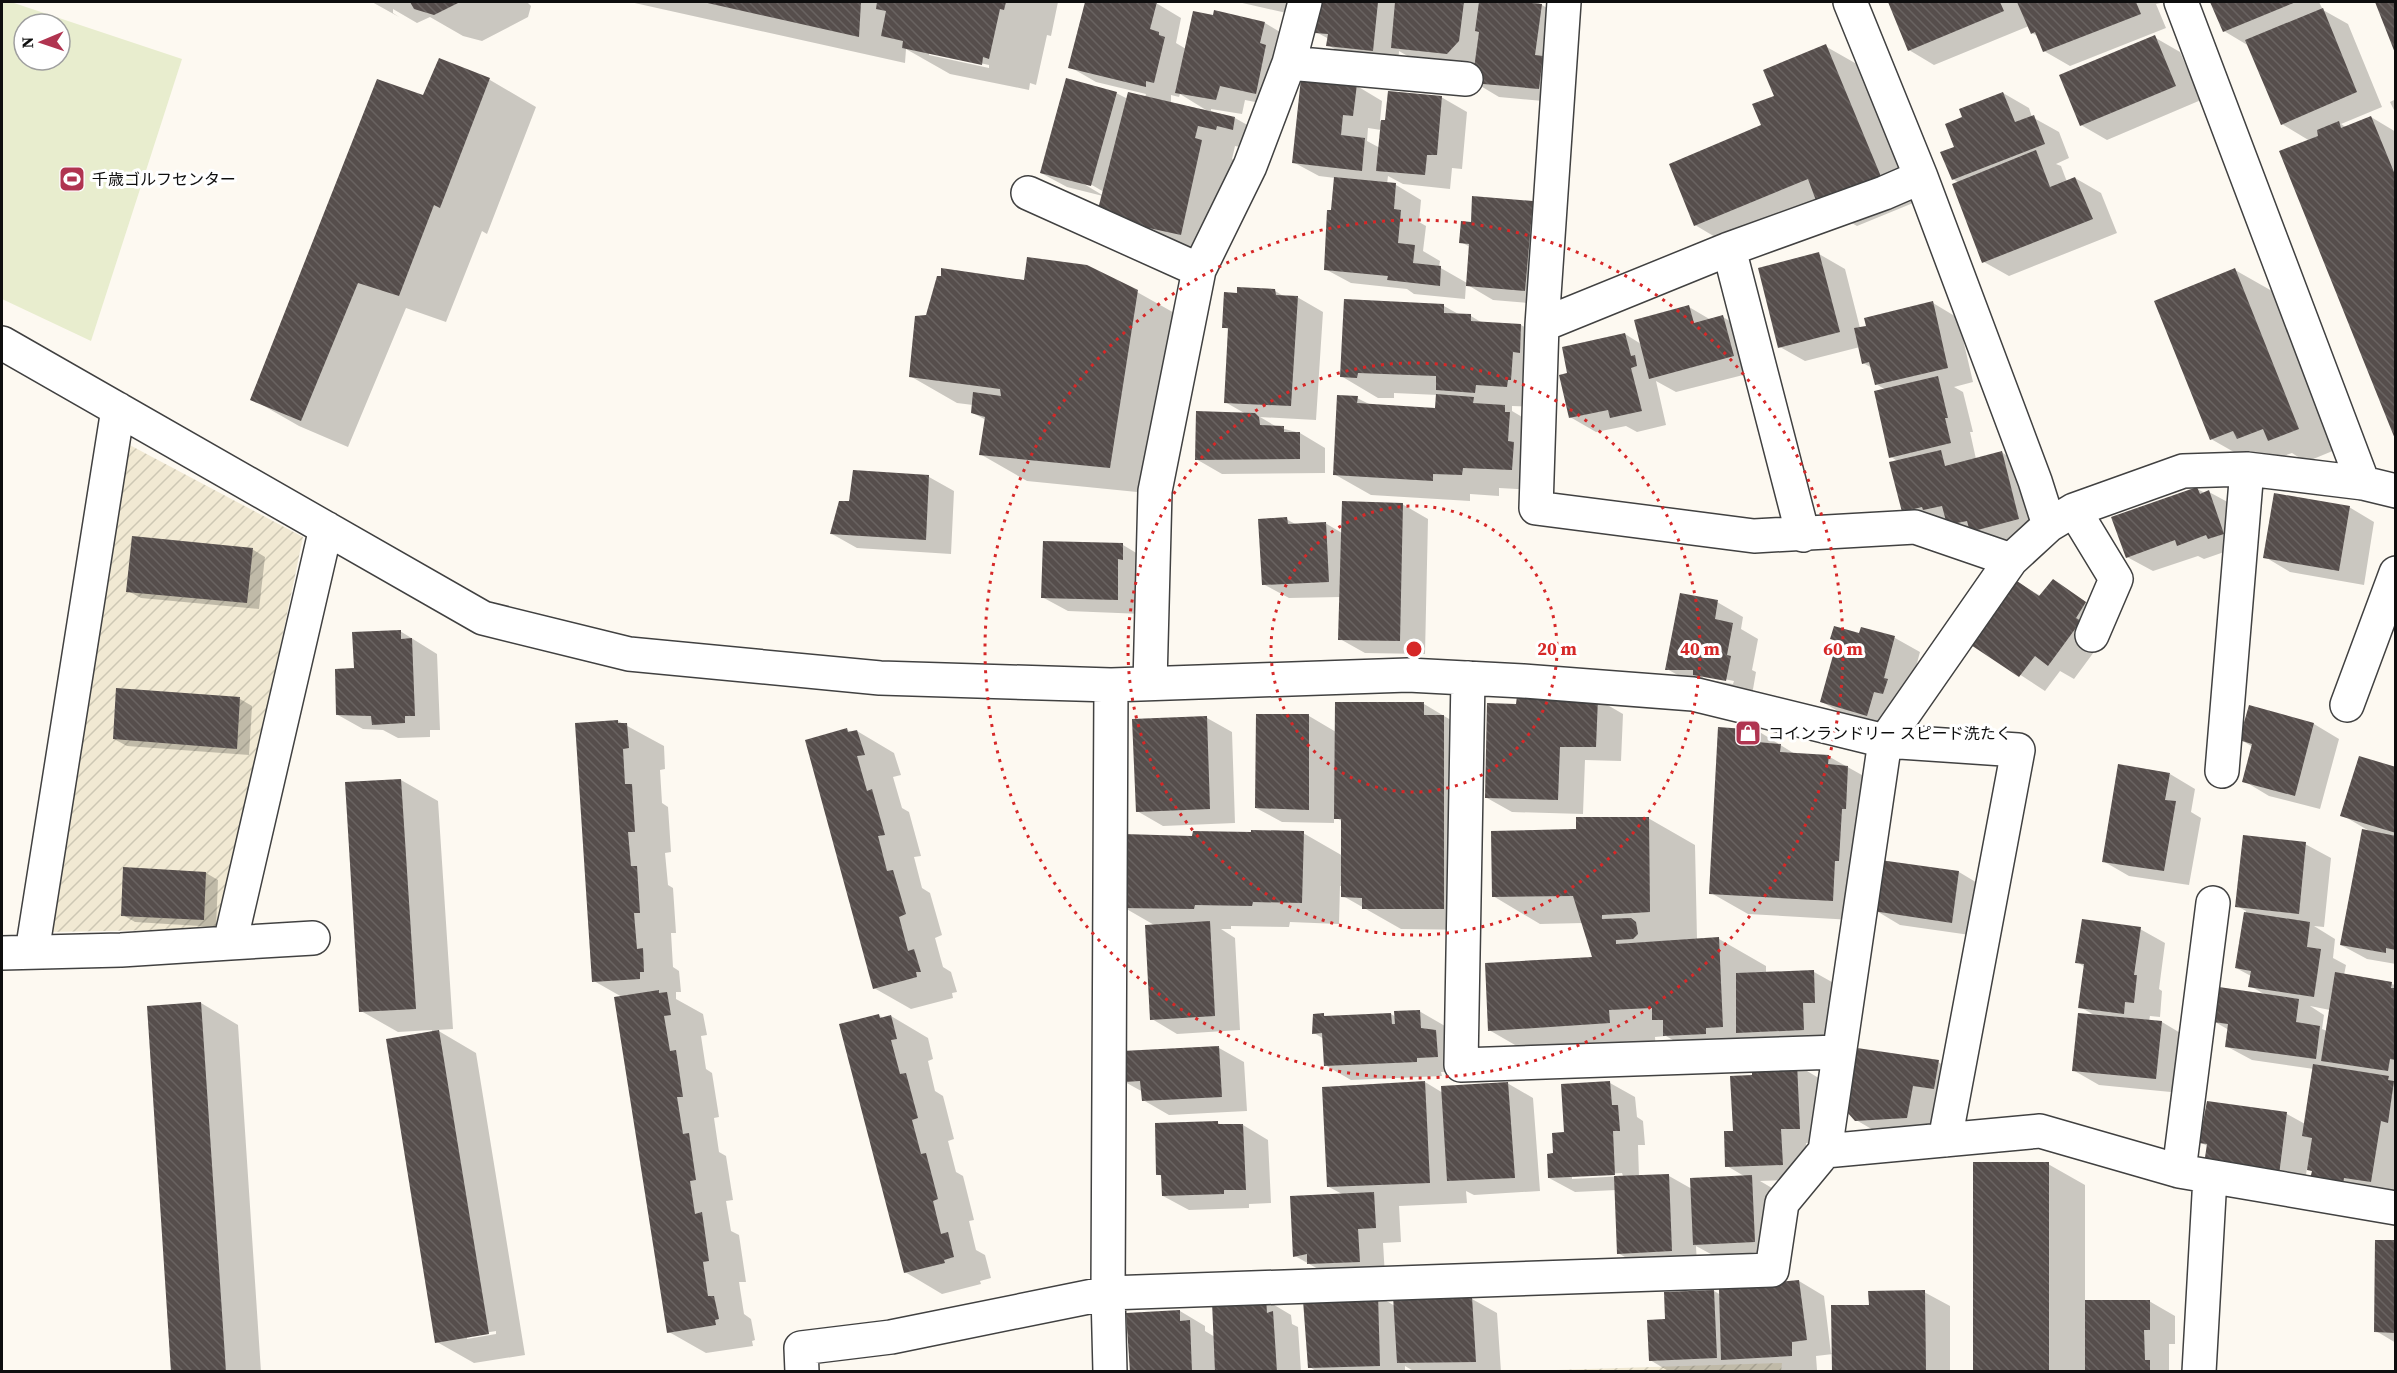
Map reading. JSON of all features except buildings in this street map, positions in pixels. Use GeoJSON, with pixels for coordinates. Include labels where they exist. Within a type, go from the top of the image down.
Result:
{"type":"FeatureCollection","features":[{"type":"Feature","properties":{"kind":"street"},"geometry":{"type":"LineString","coordinates":[[1150,683],[1155,490],[1199,270],[1250,166],[1289,63],[1305,2]]}},
{"type":"Feature","properties":{"kind":"street"},"geometry":{"type":"LineString","coordinates":[[1564,2],[1542,325],[1536,508],[1754,536],[1915,527],[2011,560]]}},
{"type":"Feature","properties":{"kind":"street"},"geometry":{"type":"LineString","coordinates":[[1850,2],[1921,177],[2035,481],[2062,518],[2116,579],[2092,635]]}},
{"type":"Feature","properties":{"kind":"street"},"geometry":{"type":"LineString","coordinates":[[2181,2],[2363,483]]}},
{"type":"Feature","properties":{"kind":"street"},"geometry":{"type":"LineString","coordinates":[[1289,63],[1466,79]]}},
{"type":"Feature","properties":{"kind":"street"},"geometry":{"type":"LineString","coordinates":[[1542,325],[1729,249],[1884,193],[1921,177]]}},
{"type":"Feature","properties":{"kind":"street"},"geometry":{"type":"LineString","coordinates":[[1028,193],[1199,270]]}},
{"type":"Feature","properties":{"kind":"street"},"geometry":{"type":"LineString","coordinates":[[1729,249],[1803,535]]}},
{"type":"Feature","properties":{"kind":"street"},"geometry":{"type":"LineString","coordinates":[[2,343],[483,618],[629,654],[880,678],[1111,685],[1408,675],[1468,678],[1694,694],[1885,741],[2018,750],[1945,1140]]}},
{"type":"Feature","properties":{"kind":"street"},"geometry":{"type":"LineString","coordinates":[[118,410],[17,952],[122,950],[313,938]]}},
{"type":"Feature","properties":{"kind":"street"},"geometry":{"type":"LineString","coordinates":[[2222,771],[2247,469]]}},
{"type":"Feature","properties":{"kind":"street"},"geometry":{"type":"LineString","coordinates":[[802,1371],[801,1348],[891,1337],[1108,1293],[1772,1270],[1782,1203],[1825,1151],[1885,741],[2011,560],[2062,518],[2183,471],[2247,469],[2363,483],[2396,491]]}},
{"type":"Feature","properties":{"kind":"street"},"geometry":{"type":"LineString","coordinates":[[230,943],[326,528]]}},
{"type":"Feature","properties":{"kind":"street"},"geometry":{"type":"LineString","coordinates":[[2347,705],[2396,573]]}},
{"type":"Feature","properties":{"kind":"street"},"geometry":{"type":"LineString","coordinates":[[1468,678],[1461,1065],[1839,1052]]}},
{"type":"Feature","properties":{"kind":"street"},"geometry":{"type":"LineString","coordinates":[[1110,1371],[1108,1293],[1111,685]]}},
{"type":"Feature","properties":{"kind":"street"},"geometry":{"type":"LineString","coordinates":[[2199,1371],[2194,1174],[2214,903]]}},
{"type":"Feature","properties":{"kind":"street"},"geometry":{"type":"LineString","coordinates":[[1825,1151],[2040,1131],[2194,1174],[2396,1208]]}},
{"type":"Feature","properties":{"kind":"shaded area"},"geometry":{"type":"Polygon","coordinates":[[[124,442],[303,537],[222,929],[47,932],[124,442]]]}},
{"type":"Feature","properties":{"kind":"shaded area"},"geometry":{"type":"Polygon","coordinates":[[[1782,1363],[1781,1372],[1521,1371],[1782,1363]]]}},
{"type":"Feature","properties":{"kind":"green space","name":"千歳ゴルフセンター"},"geometry":{"type":"Polygon","coordinates":[[[2,2],[11,2],[41,12],[12,12],[12,72],[72,72],[72,22],[182,59],[91,341],[2,299],[2,2]]]}},
{"type":"Feature","properties":{"kind":"place","name":"千歳ゴルフセンター"},"geometry":{"type":"Point","coordinates":[72,179]}},
{"type":"Feature","properties":{"kind":"place","name":"コインランドリー スピード洗たく"},"geometry":{"type":"Point","coordinates":[1748,733]}}]}
